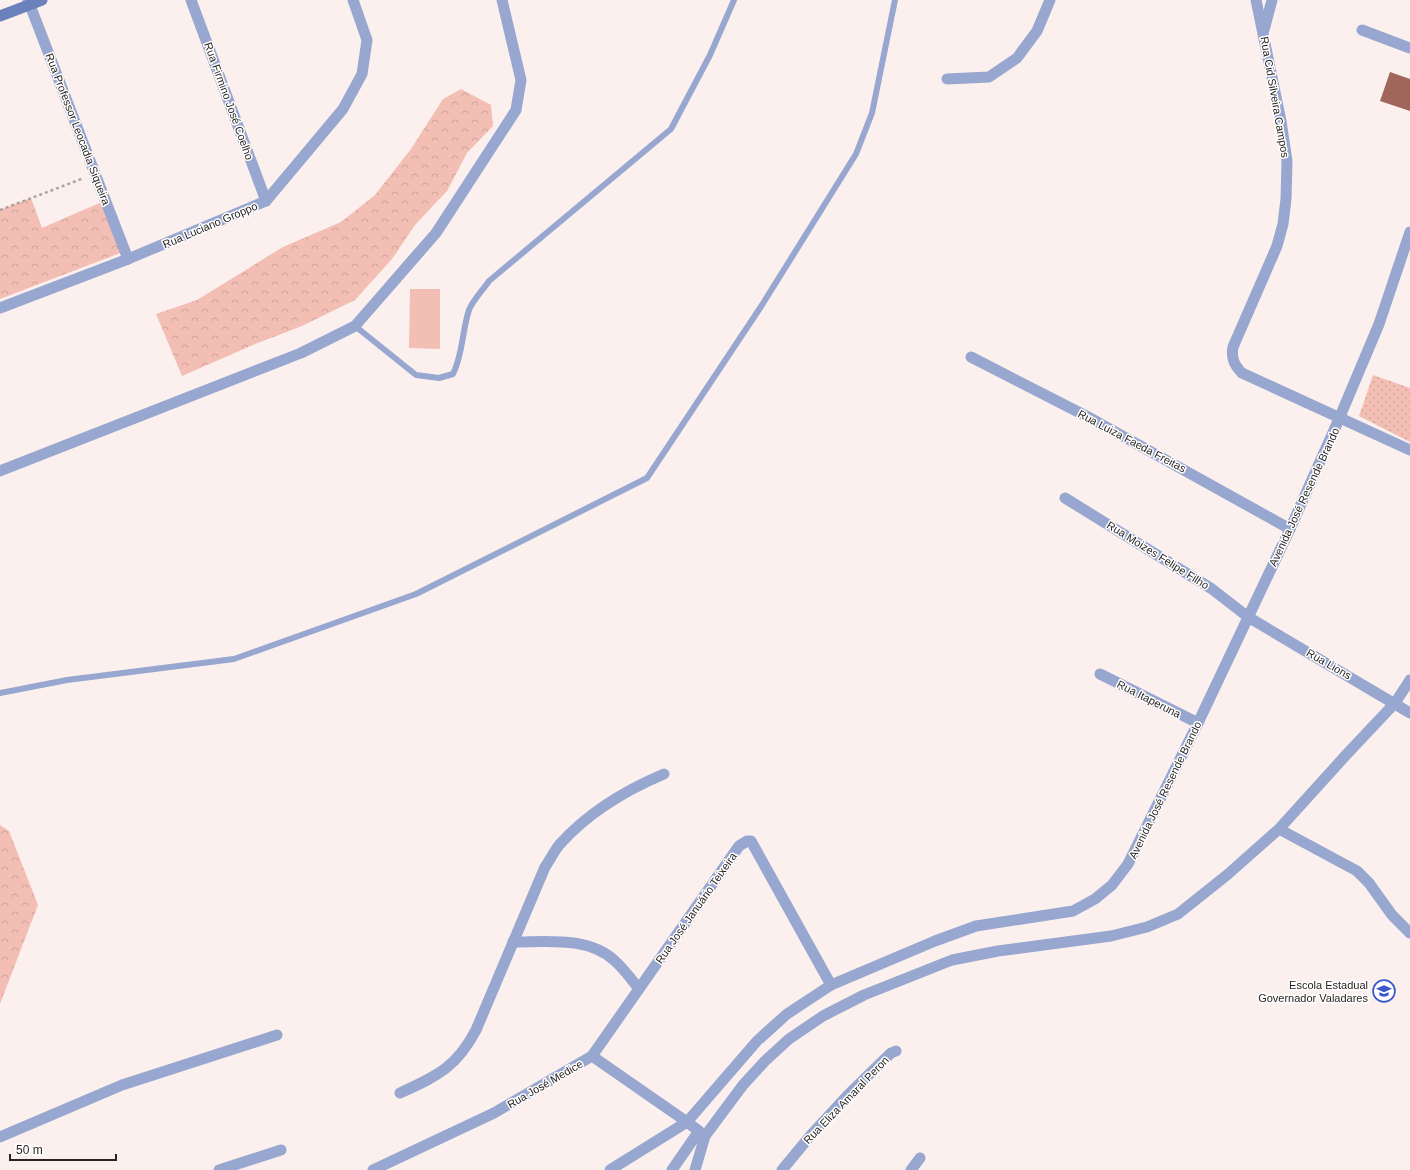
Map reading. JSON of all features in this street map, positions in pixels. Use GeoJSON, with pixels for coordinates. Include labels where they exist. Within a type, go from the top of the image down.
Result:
{"type":"FeatureCollection","features":[{"type":"Feature","properties":{"kind":"main road"},"geometry":{"type":"LineString","coordinates":[[0,16],[29,2],[42,0]]}},
{"type":"Feature","properties":{"kind":"street","name":"Rua Firmino José Coelho"},"geometry":{"type":"LineString","coordinates":[[191,0],[266,201]]}},
{"type":"Feature","properties":{"kind":"street","name":"Rua Luciano Groppo"},"geometry":{"type":"LineString","coordinates":[[0,308],[128,259],[266,201],[343,109],[362,74],[367,40],[354,0]]}},
{"type":"Feature","properties":{"kind":"street"},"geometry":{"type":"LineString","coordinates":[[0,471],[301,353],[355,326],[436,233],[516,110],[521,80],[502,0]]}},
{"type":"Feature","properties":{"kind":"street"},"geometry":{"type":"LineString","coordinates":[[947,79],[989,77],[1017,58],[1037,31],[1050,0]]}},
{"type":"Feature","properties":{"kind":"street","name":"Rua Cid Silveira Campos"},"geometry":{"type":"LineString","coordinates":[[1256,0],[1286,154],[1286,200],[1283,224],[1277,246],[1233,347],[1232,353],[1234,364],[1242,373],[1339,419]]}},
{"type":"Feature","properties":{"kind":"street"},"geometry":{"type":"LineString","coordinates":[[1263,32],[1272,0]]}},
{"type":"Feature","properties":{"kind":"street","name":"Rua Professor Leocadia Siqueira"},"geometry":{"type":"LineString","coordinates":[[29,2],[128,259]]}},
{"type":"Feature","properties":{"kind":"street"},"geometry":{"type":"LineString","coordinates":[[1362,30],[1410,48]]}},
{"type":"Feature","properties":{"kind":"street","name":"Avenida José Resende Brando"},"geometry":{"type":"LineString","coordinates":[[610,1170],[687,1122],[757,1041],[787,1014],[831,985],[935,941],[976,926],[1073,911],[1095,899],[1112,885],[1128,864],[1198,723],[1290,529],[1379,324],[1410,232]]}},
{"type":"Feature","properties":{"kind":"street","name":"Rua Luiza Faeda Freitas"},"geometry":{"type":"LineString","coordinates":[[971,357],[1092,419],[1290,529]]}},
{"type":"Feature","properties":{"kind":"street"},"geometry":{"type":"LineString","coordinates":[[1339,419],[1410,450]]}},
{"type":"Feature","properties":{"kind":"street","name":"Rua Moizes Felipe Filho"},"geometry":{"type":"LineString","coordinates":[[1065,498],[1212,589],[1248,617]]}},
{"type":"Feature","properties":{"kind":"street","name":"Rua Lions"},"geometry":{"type":"LineString","coordinates":[[1248,617],[1410,713]]}},
{"type":"Feature","properties":{"kind":"street","name":"Rua Itaperuna"},"geometry":{"type":"LineString","coordinates":[[1100,674],[1198,723]]}},
{"type":"Feature","properties":{"kind":"street"},"geometry":{"type":"LineString","coordinates":[[672,1170],[743,1085],[789,1039],[823,1016],[864,995],[952,960],[998,951],[1111,936],[1147,926],[1178,914],[1227,875],[1279,829],[1395,703],[1410,680]]}},
{"type":"Feature","properties":{"kind":"street"},"geometry":{"type":"LineString","coordinates":[[400,1093],[438,1075],[450,1066],[466,1049],[476,1030],[545,867],[559,845],[606,805],[637,786],[664,774]]}},
{"type":"Feature","properties":{"kind":"street"},"geometry":{"type":"LineString","coordinates":[[1279,829],[1357,871],[1369,883],[1392,915],[1410,933]]}},
{"type":"Feature","properties":{"kind":"street","name":"Rua José Januário Teixeira"},"geometry":{"type":"LineString","coordinates":[[592,1056],[739,846],[747,841],[751,841],[831,985]]}},
{"type":"Feature","properties":{"kind":"street"},"geometry":{"type":"LineString","coordinates":[[513,942],[574,942],[603,952],[615,960],[640,989]]}},
{"type":"Feature","properties":{"kind":"street"},"geometry":{"type":"LineString","coordinates":[[0,1137],[122,1084],[277,1035]]}},
{"type":"Feature","properties":{"kind":"street","name":"Rua Eliza Amaral Peron"},"geometry":{"type":"LineString","coordinates":[[782,1170],[811,1135],[848,1095],[891,1053],[896,1051]]}},
{"type":"Feature","properties":{"kind":"street","name":"Rua José Medice"},"geometry":{"type":"LineString","coordinates":[[373,1170],[494,1113],[592,1056],[702,1134]]}},
{"type":"Feature","properties":{"kind":"street"},"geometry":{"type":"LineString","coordinates":[[695,1170],[702,1134]]}},
{"type":"Feature","properties":{"kind":"street"},"geometry":{"type":"LineString","coordinates":[[219,1170],[281,1150]]}},
{"type":"Feature","properties":{"kind":"street"},"geometry":{"type":"LineString","coordinates":[[911,1170],[920,1158]]}},
{"type":"Feature","properties":{"kind":"lane"},"geometry":{"type":"LineString","coordinates":[[355,326],[416,375],[439,378],[453,374],[459,362],[463,333],[470,308],[489,281],[671,129],[710,55],[734,0]]}},
{"type":"Feature","properties":{"kind":"lane"},"geometry":{"type":"LineString","coordinates":[[0,693],[67,680],[234,659],[416,594],[647,478],[762,304],[856,154],[872,113],[895,0]]}},
{"type":"Feature","properties":{"kind":"path"},"geometry":{"type":"LineString","coordinates":[[0,210],[94,174]]}},
{"type":"Feature","properties":{"kind":"green space"},"geometry":{"type":"Polygon","coordinates":[[[461,89],[491,105],[493,126],[467,153],[447,191],[415,225],[392,259],[355,300],[302,326],[253,345],[182,376],[156,314],[197,300],[283,247],[341,222],[375,195],[411,149],[443,99],[461,89]]]}},
{"type":"Feature","properties":{"kind":"green space"},"geometry":{"type":"Polygon","coordinates":[[[31,198],[42,228],[104,201],[123,252],[0,299],[0,210],[31,198]]]}},
{"type":"Feature","properties":{"kind":"green space"},"geometry":{"type":"Polygon","coordinates":[[[410,289],[440,289],[440,349],[409,348],[410,289]]]}},
{"type":"Feature","properties":{"kind":"green space"},"geometry":{"type":"Polygon","coordinates":[[[1373,375],[1410,388],[1410,442],[1359,416],[1373,375]]]}},
{"type":"Feature","properties":{"kind":"green space"},"geometry":{"type":"Polygon","coordinates":[[[0,825],[9,831],[38,905],[0,1004],[0,825]]]}},
{"type":"Feature","properties":{"kind":"building"},"geometry":{"type":"Polygon","coordinates":[[[1390,72],[1410,79],[1410,111],[1380,101],[1390,72]]]}},
{"type":"Feature","properties":{"kind":"place","name":"Escola Estadual Governador Valadares"},"geometry":{"type":"Point","coordinates":[1384,991]}}]}
